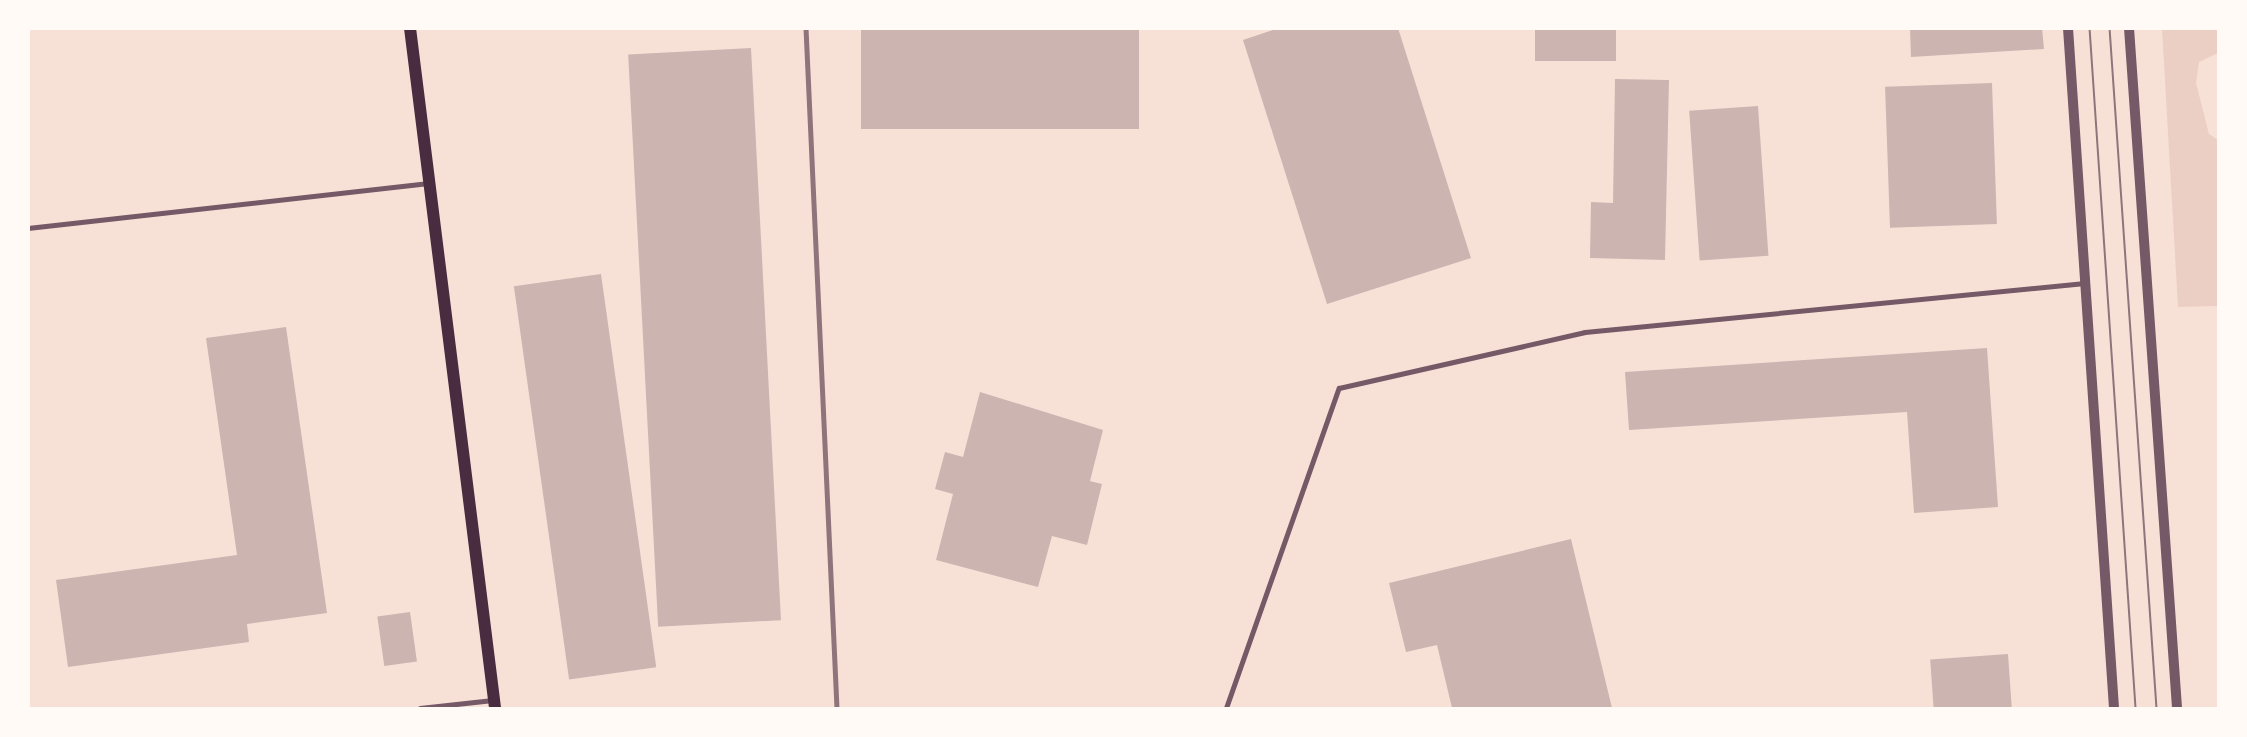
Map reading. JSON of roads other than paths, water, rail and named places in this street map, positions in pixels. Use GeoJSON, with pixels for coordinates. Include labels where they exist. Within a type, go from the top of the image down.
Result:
{"type":"FeatureCollection","features":[{"type":"Feature","properties":{"kind":"main road"},"geometry":{"type":"LineString","coordinates":[[410,28],[431,182],[494,704]]}},
{"type":"Feature","properties":{"kind":"street"},"geometry":{"type":"LineString","coordinates":[[2068,28],[2114,708]]}},
{"type":"Feature","properties":{"kind":"street"},"geometry":{"type":"LineString","coordinates":[[2129,28],[2177,708]]}},
{"type":"Feature","properties":{"kind":"lane"},"geometry":{"type":"LineString","coordinates":[[28,228],[431,182]]}},
{"type":"Feature","properties":{"kind":"lane"},"geometry":{"type":"LineString","coordinates":[[1226,708],[1339,388],[1585,332],[2085,283]]}},
{"type":"Feature","properties":{"kind":"lane"},"geometry":{"type":"LineString","coordinates":[[420,708],[494,704]]}},
{"type":"Feature","properties":{"kind":"tram line"},"geometry":{"type":"LineString","coordinates":[[2090,28],[2136,708]]}},
{"type":"Feature","properties":{"kind":"tram line"},"geometry":{"type":"LineString","coordinates":[[2110,28],[2157,708]]}},
{"type":"Feature","properties":{"kind":"railway"},"geometry":{"type":"LineString","coordinates":[[806,28],[837,708]]}}]}
